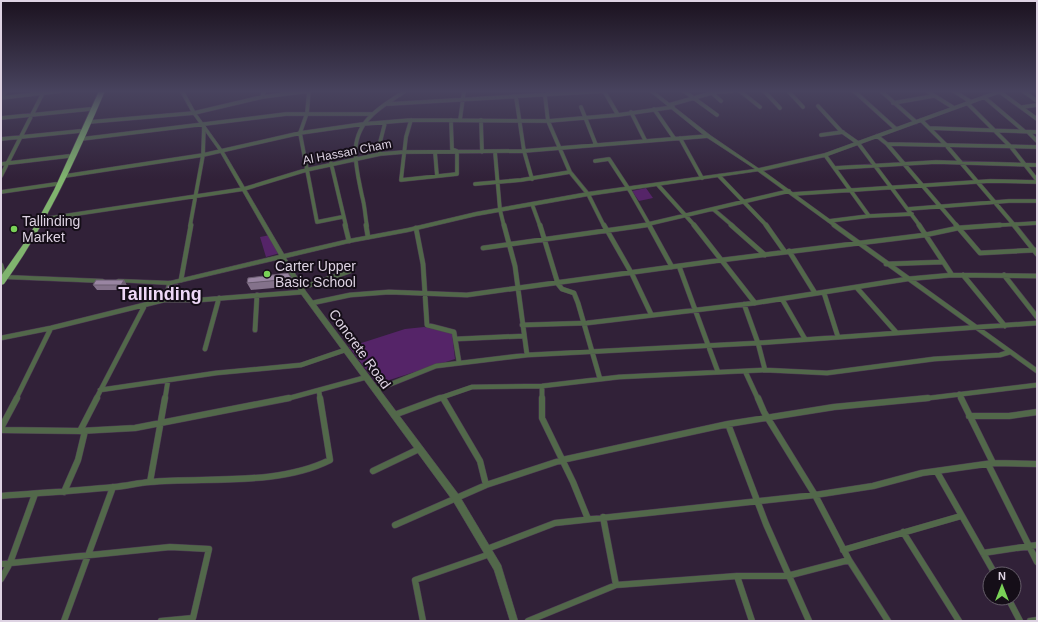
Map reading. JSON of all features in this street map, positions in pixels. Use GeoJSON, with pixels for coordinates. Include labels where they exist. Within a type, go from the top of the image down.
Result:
{"type":"FeatureCollection","features":[{"type":"Feature","properties":{"kind":"highway"},"geometry":{"type":"LineString","coordinates":[[2,274],[32,228],[56,184],[85,120]]}},
{"type":"Feature","properties":{"kind":"highway"},"geometry":{"type":"LineString","coordinates":[[2,274],[43,219],[65,176],[89,122]]}},
{"type":"Feature","properties":{"kind":"street"},"geometry":{"type":"LineString","coordinates":[[1,176],[29,120]]}},
{"type":"Feature","properties":{"kind":"street"},"geometry":{"type":"LineString","coordinates":[[89,122],[110,120]]}},
{"type":"Feature","properties":{"kind":"street","name":"Concrete Road"},"geometry":{"type":"LineString","coordinates":[[201,120],[257,210],[302,290],[456,498],[498,568],[514,621]]}},
{"type":"Feature","properties":{"kind":"street"},"geometry":{"type":"LineString","coordinates":[[81,139],[234,120]]}},
{"type":"Feature","properties":{"kind":"street"},"geometry":{"type":"LineString","coordinates":[[305,120],[300,133],[317,222],[342,217]]}},
{"type":"Feature","properties":{"kind":"street"},"geometry":{"type":"LineString","coordinates":[[367,120],[363,124],[354,148],[353,159],[362,196],[368,238]]}},
{"type":"Feature","properties":{"kind":"street"},"geometry":{"type":"LineString","coordinates":[[411,120],[406,136],[401,180],[457,174],[457,151],[452,149],[451,120]]}},
{"type":"Feature","properties":{"kind":"street"},"geometry":{"type":"LineString","coordinates":[[65,176],[222,152],[300,133],[363,124],[411,120]]}},
{"type":"Feature","properties":{"kind":"street"},"geometry":{"type":"LineString","coordinates":[[481,120],[482,152]]}},
{"type":"Feature","properties":{"kind":"street"},"geometry":{"type":"LineString","coordinates":[[482,120],[520,122],[560,120]]}},
{"type":"Feature","properties":{"kind":"street"},"geometry":{"type":"LineString","coordinates":[[587,120],[596,145]]}},
{"type":"Feature","properties":{"kind":"street"},"geometry":{"type":"LineString","coordinates":[[634,120],[645,140]]}},
{"type":"Feature","properties":{"kind":"street"},"geometry":{"type":"LineString","coordinates":[[662,120],[674,138]]}},
{"type":"Feature","properties":{"kind":"street"},"geometry":{"type":"LineString","coordinates":[[688,120],[708,136],[789,191],[907,280],[1037,371]]}},
{"type":"Feature","properties":{"kind":"street"},"geometry":{"type":"LineString","coordinates":[[831,120],[843,132],[858,143],[893,188],[952,275]]}},
{"type":"Feature","properties":{"kind":"street"},"geometry":{"type":"LineString","coordinates":[[886,120],[896,129]]}},
{"type":"Feature","properties":{"kind":"street"},"geometry":{"type":"LineString","coordinates":[[2,274],[170,283],[349,240],[368,238],[500,210],[588,194],[759,170],[825,155],[921,120]]}},
{"type":"Feature","properties":{"kind":"street"},"geometry":{"type":"LineString","coordinates":[[921,120],[945,144],[996,202],[1036,251]]}},
{"type":"Feature","properties":{"kind":"street"},"geometry":{"type":"LineString","coordinates":[[985,120],[1011,146],[1026,164],[1037,181]]}},
{"type":"Feature","properties":{"kind":"street"},"geometry":{"type":"LineString","coordinates":[[1012,120],[1037,141]]}},
{"type":"Feature","properties":{"kind":"street"},"geometry":{"type":"LineString","coordinates":[[548,121],[558,148],[570,172],[588,194],[607,232],[632,274],[651,314]]}},
{"type":"Feature","properties":{"kind":"street"},"geometry":{"type":"LineString","coordinates":[[520,122],[524,151],[532,179]]}},
{"type":"Feature","properties":{"kind":"street"},"geometry":{"type":"LineString","coordinates":[[380,154],[379,146],[385,123]]}},
{"type":"Feature","properties":{"kind":"street"},"geometry":{"type":"LineString","coordinates":[[181,280],[203,155],[204,124]]}},
{"type":"Feature","properties":{"kind":"street"},"geometry":{"type":"LineString","coordinates":[[929,128],[1037,132]]}},
{"type":"Feature","properties":{"kind":"street"},"geometry":{"type":"LineString","coordinates":[[1,139],[80,131]]}},
{"type":"Feature","properties":{"kind":"street"},"geometry":{"type":"LineString","coordinates":[[821,135],[843,132]]}},
{"type":"Feature","properties":{"kind":"street","name":"Al Hassan Cham"},"geometry":{"type":"LineString","coordinates":[[43,219],[244,189],[331,163],[380,154],[404,152],[524,151],[708,136]]}},
{"type":"Feature","properties":{"kind":"street"},"geometry":{"type":"LineString","coordinates":[[877,136],[887,144],[938,207],[980,253],[1036,251]]}},
{"type":"Feature","properties":{"kind":"street"},"geometry":{"type":"LineString","coordinates":[[680,138],[702,178]]}},
{"type":"Feature","properties":{"kind":"street"},"geometry":{"type":"LineString","coordinates":[[887,144],[1037,147]]}},
{"type":"Feature","properties":{"kind":"street"},"geometry":{"type":"LineString","coordinates":[[435,152],[438,176]]}},
{"type":"Feature","properties":{"kind":"street"},"geometry":{"type":"LineString","coordinates":[[495,152],[500,210],[515,266],[526,355]]}},
{"type":"Feature","properties":{"kind":"street"},"geometry":{"type":"LineString","coordinates":[[825,155],[869,216]]}},
{"type":"Feature","properties":{"kind":"street"},"geometry":{"type":"LineString","coordinates":[[1,164],[69,156]]}},
{"type":"Feature","properties":{"kind":"street"},"geometry":{"type":"LineString","coordinates":[[595,161],[609,159],[672,268]]}},
{"type":"Feature","properties":{"kind":"street"},"geometry":{"type":"LineString","coordinates":[[835,168],[902,162],[959,161],[1037,165]]}},
{"type":"Feature","properties":{"kind":"street"},"geometry":{"type":"LineString","coordinates":[[331,163],[342,217],[349,240]]}},
{"type":"Feature","properties":{"kind":"street"},"geometry":{"type":"LineString","coordinates":[[475,184],[532,179],[570,172]]}},
{"type":"Feature","properties":{"kind":"street"},"geometry":{"type":"LineString","coordinates":[[719,176],[766,225],[787,251],[815,293]]}},
{"type":"Feature","properties":{"kind":"street"},"geometry":{"type":"LineString","coordinates":[[793,194],[978,182],[1037,181]]}},
{"type":"Feature","properties":{"kind":"street"},"geometry":{"type":"LineString","coordinates":[[1,192],[56,184]]}},
{"type":"Feature","properties":{"kind":"street"},"geometry":{"type":"LineString","coordinates":[[658,185],[687,216],[756,303]]}},
{"type":"Feature","properties":{"kind":"street"},"geometry":{"type":"LineString","coordinates":[[483,248],[546,241],[648,225],[789,191]]}},
{"type":"Feature","properties":{"kind":"street"},"geometry":{"type":"LineString","coordinates":[[908,208],[996,202],[1037,201]]}},
{"type":"Feature","properties":{"kind":"street"},"geometry":{"type":"LineString","coordinates":[[532,204],[546,241],[558,284],[562,289],[574,294],[578,303],[600,379]]}},
{"type":"Feature","properties":{"kind":"street"},"geometry":{"type":"LineString","coordinates":[[713,209],[765,255]]}},
{"type":"Feature","properties":{"kind":"street"},"geometry":{"type":"LineString","coordinates":[[829,221],[869,216],[912,214]]}},
{"type":"Feature","properties":{"kind":"street"},"geometry":{"type":"LineString","coordinates":[[312,303],[335,296],[425,291],[467,295],[632,274],[787,251],[925,235],[958,228],[1037,223]]}},
{"type":"Feature","properties":{"kind":"street"},"geometry":{"type":"LineString","coordinates":[[416,228],[423,252],[427,325],[454,332],[458,362]]}},
{"type":"Feature","properties":{"kind":"street"},"geometry":{"type":"LineString","coordinates":[[886,264],[942,262]]}},
{"type":"Feature","properties":{"kind":"street"},"geometry":{"type":"LineString","coordinates":[[679,266],[718,372]]}},
{"type":"Feature","properties":{"kind":"street"},"geometry":{"type":"LineString","coordinates":[[1,338],[51,328],[145,306],[164,300],[219,298],[302,290],[353,270]]}},
{"type":"Feature","properties":{"kind":"street"},"geometry":{"type":"LineString","coordinates":[[522,325],[583,324],[651,314],[756,303],[815,293],[952,275],[1037,276]]}},
{"type":"Feature","properties":{"kind":"street"},"geometry":{"type":"LineString","coordinates":[[963,275],[1005,326]]}},
{"type":"Feature","properties":{"kind":"street"},"geometry":{"type":"LineString","coordinates":[[1004,275],[1037,317]]}},
{"type":"Feature","properties":{"kind":"street"},"geometry":{"type":"LineString","coordinates":[[164,300],[170,283]]}},
{"type":"Feature","properties":{"kind":"street"},"geometry":{"type":"LineString","coordinates":[[857,288],[896,332]]}},
{"type":"Feature","properties":{"kind":"street"},"geometry":{"type":"LineString","coordinates":[[824,293],[838,337]]}},
{"type":"Feature","properties":{"kind":"street"},"geometry":{"type":"LineString","coordinates":[[255,330],[258,295]]}},
{"type":"Feature","properties":{"kind":"street"},"geometry":{"type":"LineString","coordinates":[[204,349],[219,298]]}},
{"type":"Feature","properties":{"kind":"street"},"geometry":{"type":"LineString","coordinates":[[782,299],[805,339]]}},
{"type":"Feature","properties":{"kind":"street"},"geometry":{"type":"LineString","coordinates":[[744,304],[758,343],[765,370]]}},
{"type":"Feature","properties":{"kind":"street"},"geometry":{"type":"LineString","coordinates":[[64,492],[78,460],[83,431],[100,390],[145,306]]}},
{"type":"Feature","properties":{"kind":"street"},"geometry":{"type":"LineString","coordinates":[[376,390],[436,366],[458,362],[526,355],[758,343],[1037,323]]}},
{"type":"Feature","properties":{"kind":"street"},"geometry":{"type":"LineString","coordinates":[[51,328],[33,368],[1,429],[83,431],[135,428],[284,400],[367,377]]}},
{"type":"Feature","properties":{"kind":"street"},"geometry":{"type":"LineString","coordinates":[[456,339],[524,336]]}},
{"type":"Feature","properties":{"kind":"street"},"geometry":{"type":"LineString","coordinates":[[100,390],[216,373],[301,365],[346,350]]}},
{"type":"Feature","properties":{"kind":"street"},"geometry":{"type":"LineString","coordinates":[[394,415],[472,387],[542,386],[600,379],[765,370],[827,373],[934,359],[1000,355],[1010,352]]}},
{"type":"Feature","properties":{"kind":"street"},"geometry":{"type":"LineString","coordinates":[[745,371],[768,418],[815,495],[843,550],[888,621]]}},
{"type":"Feature","properties":{"kind":"street"},"geometry":{"type":"LineString","coordinates":[[150,482],[168,380]]}},
{"type":"Feature","properties":{"kind":"street"},"geometry":{"type":"LineString","coordinates":[[395,525],[486,485],[562,460],[728,424],[834,407],[904,402],[1037,385]]}},
{"type":"Feature","properties":{"kind":"street"},"geometry":{"type":"LineString","coordinates":[[542,386],[542,418],[588,519]]}},
{"type":"Feature","properties":{"kind":"street"},"geometry":{"type":"LineString","coordinates":[[1,496],[113,488],[150,482],[232,479],[294,473],[326,463],[330,460],[330,457],[319,391]]}},
{"type":"Feature","properties":{"kind":"street"},"geometry":{"type":"LineString","coordinates":[[958,394],[1027,545],[1037,562]]}},
{"type":"Feature","properties":{"kind":"street"},"geometry":{"type":"LineString","coordinates":[[442,397],[480,461],[486,485]]}},
{"type":"Feature","properties":{"kind":"street"},"geometry":{"type":"LineString","coordinates":[[969,416],[1009,416],[1037,412]]}},
{"type":"Feature","properties":{"kind":"street"},"geometry":{"type":"LineString","coordinates":[[728,424],[756,501],[786,576],[808,621]]}},
{"type":"Feature","properties":{"kind":"street"},"geometry":{"type":"LineString","coordinates":[[373,471],[419,449]]}},
{"type":"Feature","properties":{"kind":"street"},"geometry":{"type":"LineString","coordinates":[[423,621],[415,580],[555,523],[815,495],[873,486],[922,473],[990,464],[1037,464]]}},
{"type":"Feature","properties":{"kind":"street"},"geometry":{"type":"LineString","coordinates":[[937,472],[990,566]]}},
{"type":"Feature","properties":{"kind":"street"},"geometry":{"type":"LineString","coordinates":[[64,621],[113,488]]}},
{"type":"Feature","properties":{"kind":"street"},"geometry":{"type":"LineString","coordinates":[[1,579],[10,563],[35,494]]}},
{"type":"Feature","properties":{"kind":"street"},"geometry":{"type":"LineString","coordinates":[[843,550],[961,516]]}},
{"type":"Feature","properties":{"kind":"street"},"geometry":{"type":"LineString","coordinates":[[603,517],[616,585]]}},
{"type":"Feature","properties":{"kind":"street"},"geometry":{"type":"LineString","coordinates":[[904,532],[959,621]]}},
{"type":"Feature","properties":{"kind":"street"},"geometry":{"type":"LineString","coordinates":[[983,553],[1027,545],[1037,545]]}},
{"type":"Feature","properties":{"kind":"street"},"geometry":{"type":"LineString","coordinates":[[1,564],[170,547],[209,549],[193,618],[161,621]]}},
{"type":"Feature","properties":{"kind":"street"},"geometry":{"type":"LineString","coordinates":[[528,621],[616,585],[737,576],[786,576],[849,560]]}},
{"type":"Feature","properties":{"kind":"street"},"geometry":{"type":"LineString","coordinates":[[737,576],[752,621]]}},
{"type":"Feature","properties":{"kind":"street"},"geometry":{"type":"LineString","coordinates":[[1012,606],[1020,621]]}},
{"type":"Feature","properties":{"kind":"street"},"geometry":{"type":"LineString","coordinates":[[1030,621],[1037,620]]}},
{"type":"Feature","properties":{"kind":"shaded area"},"geometry":{"type":"Polygon","coordinates":[[[646,188],[653,198],[639,201],[632,191],[646,188]]]}},
{"type":"Feature","properties":{"kind":"shaded area"},"geometry":{"type":"Polygon","coordinates":[[[270,235],[280,253],[266,257],[260,237],[270,235]]]}},
{"type":"Feature","properties":{"kind":"shaded area"},"geometry":{"type":"Polygon","coordinates":[[[424,327],[452,333],[455,359],[377,384],[349,347],[405,329],[424,327]]]}},
{"type":"Feature","properties":{"kind":"building"},"geometry":{"type":"Polygon","coordinates":[[[288,273],[292,279],[247,283],[248,278],[288,273]]]}},
{"type":"Feature","properties":{"kind":"building"},"geometry":{"type":"Polygon","coordinates":[[[96,280],[124,280],[121,285],[93,285],[96,280]]]}},
{"type":"Feature","properties":{"kind":"building"},"geometry":{"type":"Polygon","coordinates":[[[178,285],[176,291],[166,291],[168,286],[178,285]]]}},
{"type":"Feature","properties":{"kind":"place","name":"Tallinding Market"},"geometry":{"type":"Point","coordinates":[14,229]}},
{"type":"Feature","properties":{"kind":"place","name":"Carter Upper Basic School"},"geometry":{"type":"Point","coordinates":[267,274]}},
{"type":"Feature","properties":{"kind":"district","name":"Tallinding"},"geometry":{"type":"Point","coordinates":[160,294]}}]}
